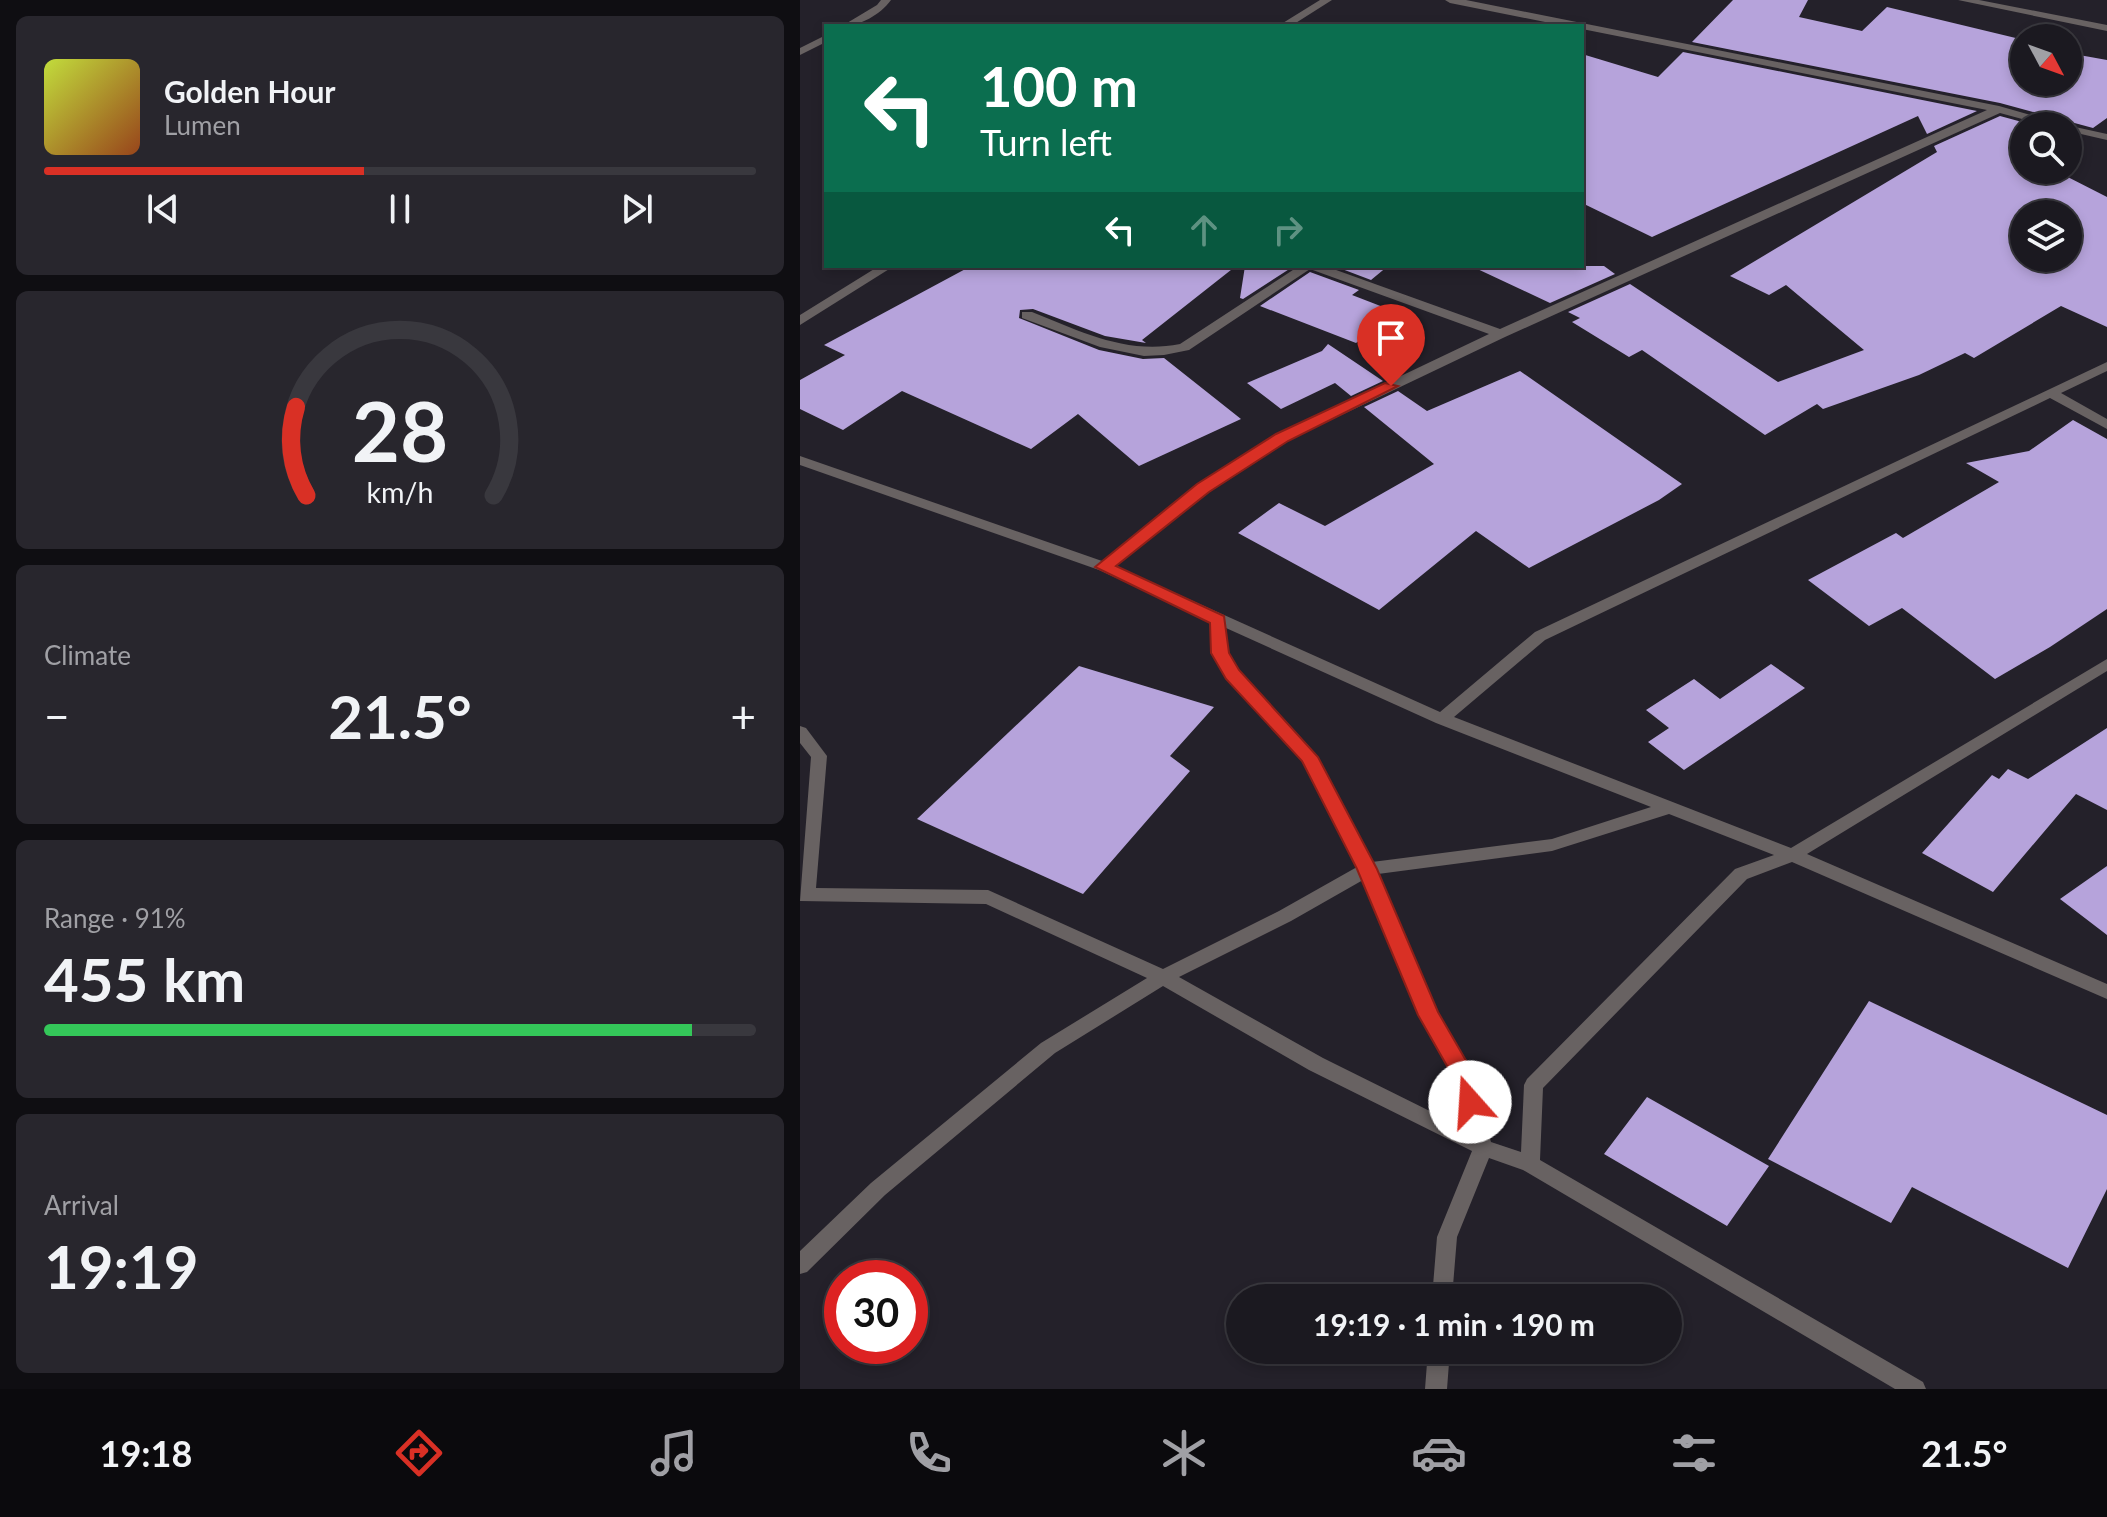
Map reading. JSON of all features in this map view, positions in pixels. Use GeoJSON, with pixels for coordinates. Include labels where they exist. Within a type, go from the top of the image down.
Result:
{"type":"FeatureCollection","features":[{"type":"Feature","properties":{"kind":"street"},"geometry":{"type":"LineString","coordinates":[[850,24],[886,0]]}},
{"type":"Feature","properties":{"kind":"street"},"geometry":{"type":"LineString","coordinates":[[1286,24],[1327,0]]}},
{"type":"Feature","properties":{"kind":"street"},"geometry":{"type":"LineString","coordinates":[[1450,0],[1572,24]]}},
{"type":"Feature","properties":{"kind":"street"},"geometry":{"type":"LineString","coordinates":[[1963,0],[2107,28]]}},
{"type":"Feature","properties":{"kind":"street"},"geometry":{"type":"LineString","coordinates":[[1584,26],[2010,112]]}},
{"type":"Feature","properties":{"kind":"street"},"geometry":{"type":"LineString","coordinates":[[800,52],[824,39]]}},
{"type":"Feature","properties":{"kind":"street"},"geometry":{"type":"LineString","coordinates":[[1104,567],[1203,488],[1282,438],[1500,334],[1999,109]]}},
{"type":"Feature","properties":{"kind":"street"},"geometry":{"type":"LineString","coordinates":[[2083,132],[2107,137]]}},
{"type":"Feature","properties":{"kind":"street"},"geometry":{"type":"LineString","coordinates":[[2083,132],[2107,145]]}},
{"type":"Feature","properties":{"kind":"street"},"geometry":{"type":"LineString","coordinates":[[800,321],[885,268]]}},
{"type":"Feature","properties":{"kind":"street"},"geometry":{"type":"LineString","coordinates":[[1027,315],[1135,354],[1160,354],[1184,347],[1307,268]]}},
{"type":"Feature","properties":{"kind":"street"},"geometry":{"type":"LineString","coordinates":[[1316,268],[1500,334]]}},
{"type":"Feature","properties":{"kind":"street"},"geometry":{"type":"LineString","coordinates":[[1442,719],[1540,636],[2107,366]]}},
{"type":"Feature","properties":{"kind":"street"},"geometry":{"type":"LineString","coordinates":[[2053,394],[2107,425]]}},
{"type":"Feature","properties":{"kind":"street"},"geometry":{"type":"LineString","coordinates":[[800,460],[1104,567],[1442,719],[1792,855],[2107,992]]}},
{"type":"Feature","properties":{"kind":"street"},"geometry":{"type":"LineString","coordinates":[[1218,620],[1220,653],[1233,674],[1309,757],[1367,869],[1429,1015],[1461,1071],[1483,1147],[1447,1237],[1443,1284]]}},
{"type":"Feature","properties":{"kind":"street"},"geometry":{"type":"LineString","coordinates":[[1530,1164],[1534,1085],[1741,874],[1792,855],[2107,664]]}},
{"type":"Feature","properties":{"kind":"street"},"geometry":{"type":"LineString","coordinates":[[800,732],[819,756],[803,894],[988,897],[1163,977],[1316,1064],[1483,1147],[1530,1164],[1915,1389]]}},
{"type":"Feature","properties":{"kind":"street"},"geometry":{"type":"LineString","coordinates":[[800,1265],[878,1189],[973,1107],[1048,1048],[1163,977],[1285,916],[1367,869],[1552,845],[1670,807]]}},
{"type":"Feature","properties":{"kind":"street"},"geometry":{"type":"LineString","coordinates":[[1436,1389],[1438,1364]]}},
{"type":"Feature","properties":{"kind":"building"},"geometry":{"type":"Polygon","coordinates":[[[1733,0],[1808,0],[1799,17],[1862,31],[1887,7],[2010,37],[2010,96],[2082,96],[2082,56],[2107,60],[2107,118],[2093,128],[2082,125],[2082,112],[2033,112],[1692,42],[1733,0]]]}},
{"type":"Feature","properties":{"kind":"building"},"geometry":{"type":"Polygon","coordinates":[[[1683,52],[1977,111],[1927,134],[1918,116],[1652,237],[1584,204],[1584,55],[1658,77],[1683,52]]]}},
{"type":"Feature","properties":{"kind":"building"},"geometry":{"type":"Polygon","coordinates":[[[2000,116],[2010,119],[2010,184],[2081,184],[2107,197],[2107,327],[2061,306],[1974,358],[1965,353],[1919,375],[1823,409],[1817,404],[1765,435],[1642,350],[1629,357],[1572,322],[1580,318],[1568,312],[1630,284],[1778,382],[1864,350],[1786,285],[1769,295],[1730,276],[1937,152],[1934,146],[2000,116]]]}},
{"type":"Feature","properties":{"kind":"building"},"geometry":{"type":"Polygon","coordinates":[[[1604,266],[1615,274],[1550,303],[1475,268],[1604,266]]]}},
{"type":"Feature","properties":{"kind":"building"},"geometry":{"type":"Polygon","coordinates":[[[967,268],[1233,268],[1142,340],[1146,343],[1105,336],[1033,309],[1020,310],[1019,318],[1099,350],[1143,359],[1164,358],[1241,419],[1139,466],[1078,414],[1031,449],[902,391],[843,430],[800,409],[800,380],[845,355],[824,345],[967,268]]]}},
{"type":"Feature","properties":{"kind":"building"},"geometry":{"type":"Polygon","coordinates":[[[1245,268],[1291,268],[1243,299],[1240,298],[1245,268]]]}},
{"type":"Feature","properties":{"kind":"building"},"geometry":{"type":"Polygon","coordinates":[[[1339,268],[1386,268],[1371,280],[1339,268]]]}},
{"type":"Feature","properties":{"kind":"building"},"geometry":{"type":"Polygon","coordinates":[[[1310,272],[1359,290],[1352,295],[1396,312],[1356,343],[1260,306],[1310,272]]]}},
{"type":"Feature","properties":{"kind":"building"},"geometry":{"type":"Polygon","coordinates":[[[1328,344],[1383,381],[1351,396],[1335,383],[1281,409],[1247,383],[1322,351],[1328,344]]]}},
{"type":"Feature","properties":{"kind":"building"},"geometry":{"type":"Polygon","coordinates":[[[1520,371],[1682,484],[1659,500],[1529,568],[1476,531],[1379,610],[1238,533],[1279,503],[1325,526],[1434,464],[1364,407],[1398,391],[1427,411],[1520,371]]]}},
{"type":"Feature","properties":{"kind":"building"},"geometry":{"type":"Polygon","coordinates":[[[2073,420],[2107,439],[2107,609],[2050,647],[1995,679],[1902,608],[1869,626],[1808,580],[1896,533],[1903,538],[1999,482],[1966,463],[2029,451],[2073,420]]]}},
{"type":"Feature","properties":{"kind":"building"},"geometry":{"type":"Polygon","coordinates":[[[1771,664],[1805,688],[1684,770],[1648,742],[1669,728],[1646,710],[1694,679],[1720,699],[1771,664]]]}},
{"type":"Feature","properties":{"kind":"building"},"geometry":{"type":"Polygon","coordinates":[[[1079,666],[1214,707],[1170,756],[1190,771],[1083,894],[917,819],[1079,666]]]}},
{"type":"Feature","properties":{"kind":"building"},"geometry":{"type":"Polygon","coordinates":[[[2107,728],[2107,810],[2076,794],[1993,892],[1922,853],[1992,775],[1999,779],[2008,769],[2028,779],[2107,728]]]}},
{"type":"Feature","properties":{"kind":"building"},"geometry":{"type":"Polygon","coordinates":[[[2107,866],[2107,935],[2060,899],[2107,866]]]}},
{"type":"Feature","properties":{"kind":"building"},"geometry":{"type":"Polygon","coordinates":[[[1869,1001],[2107,1115],[2107,1189],[2068,1268],[1912,1187],[1891,1223],[1768,1159],[1869,1001]]]}},
{"type":"Feature","properties":{"kind":"building"},"geometry":{"type":"Polygon","coordinates":[[[1647,1097],[1769,1166],[1727,1226],[1604,1154],[1647,1097]]]}},
{"type":"Feature","properties":{"kind":"route"},"geometry":{"type":"LineString","coordinates":[[1391,386],[1282,438],[1203,488],[1104,567],[1218,620],[1220,653],[1233,674],[1309,757],[1367,869],[1429,1015],[1461,1071],[1470,1102]]}}]}
